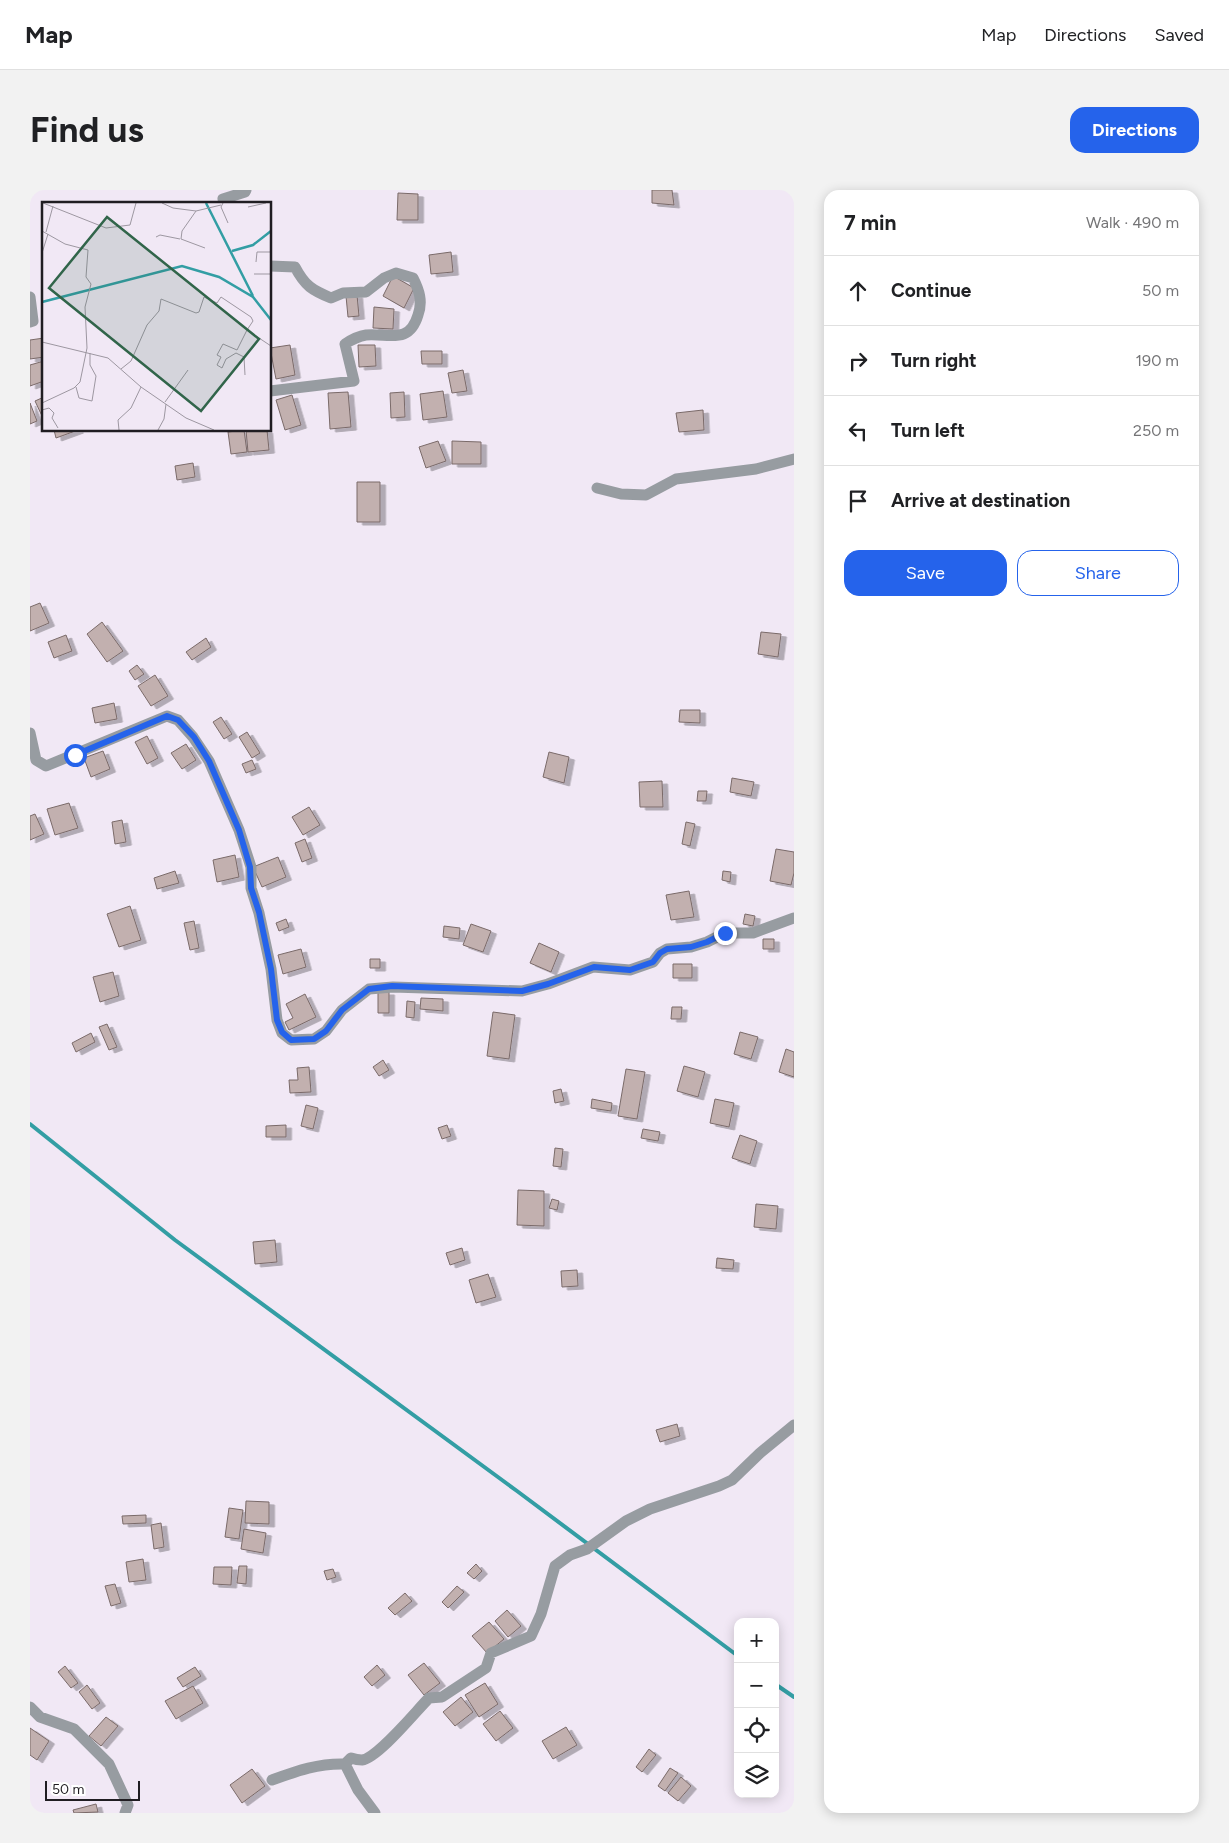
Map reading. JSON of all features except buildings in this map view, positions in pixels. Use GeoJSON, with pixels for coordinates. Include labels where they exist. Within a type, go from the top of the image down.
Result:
{"type":"FeatureCollection","features":[{"type":"Feature","properties":{"kind":"street"},"geometry":{"type":"LineString","coordinates":[[224,202],[223,199],[246,190]]}},
{"type":"Feature","properties":{"kind":"street"},"geometry":{"type":"LineString","coordinates":[[271,266],[295,268],[301,278],[313,290],[331,298],[343,293],[366,292],[384,278],[396,273],[413,278],[420,292],[421,307],[416,324],[402,335],[388,337],[366,335],[352,339],[345,344],[354,381],[271,391]]}},
{"type":"Feature","properties":{"kind":"street"},"geometry":{"type":"LineString","coordinates":[[30,297],[36,322]]}},
{"type":"Feature","properties":{"kind":"street"},"geometry":{"type":"LineString","coordinates":[[597,488],[620,494],[646,495],[676,479],[756,469],[794,458]]}},
{"type":"Feature","properties":{"kind":"street"},"geometry":{"type":"LineString","coordinates":[[30,732],[36,760],[46,766],[167,716],[178,720],[194,737],[209,761],[245,848],[250,867],[251,888],[259,912],[271,969],[277,1020],[282,1032],[291,1040],[314,1039],[326,1031],[342,1010],[369,989],[392,986],[522,991],[548,984],[594,967],[630,970],[653,962],[660,953],[667,949],[691,947],[725,933],[754,933],[794,918]]}},
{"type":"Feature","properties":{"kind":"street"},"geometry":{"type":"LineString","coordinates":[[272,1780],[318,1765],[329,1763],[345,1764],[351,1758],[362,1760],[368,1758],[390,1741],[429,1698],[442,1696],[486,1668],[491,1653],[531,1636],[541,1614],[556,1566],[570,1555],[587,1549],[626,1521],[650,1509],[732,1480],[760,1453],[794,1425]]}},
{"type":"Feature","properties":{"kind":"street"},"geometry":{"type":"LineString","coordinates":[[30,1707],[40,1717],[74,1729],[109,1764],[128,1806],[125,1813]]}},
{"type":"Feature","properties":{"kind":"street"},"geometry":{"type":"LineString","coordinates":[[345,1764],[358,1790],[376,1813]]}},
{"type":"Feature","properties":{"kind":"waterway"},"geometry":{"type":"LineString","coordinates":[[30,1124],[175,1240],[734,1653]]}},
{"type":"Feature","properties":{"kind":"waterway"},"geometry":{"type":"LineString","coordinates":[[779,1687],[794,1697]]}},
{"type":"Feature","properties":{"kind":"route"},"geometry":{"type":"LineString","coordinates":[[75,755],[167,716],[178,720],[194,737],[209,761],[239,830],[250,867],[251,888],[259,912],[271,969],[277,1020],[282,1032],[291,1040],[314,1039],[326,1031],[342,1010],[369,989],[392,986],[522,991],[548,984],[594,967],[630,970],[653,962],[660,953],[667,949],[691,947],[725,933]]}}]}
